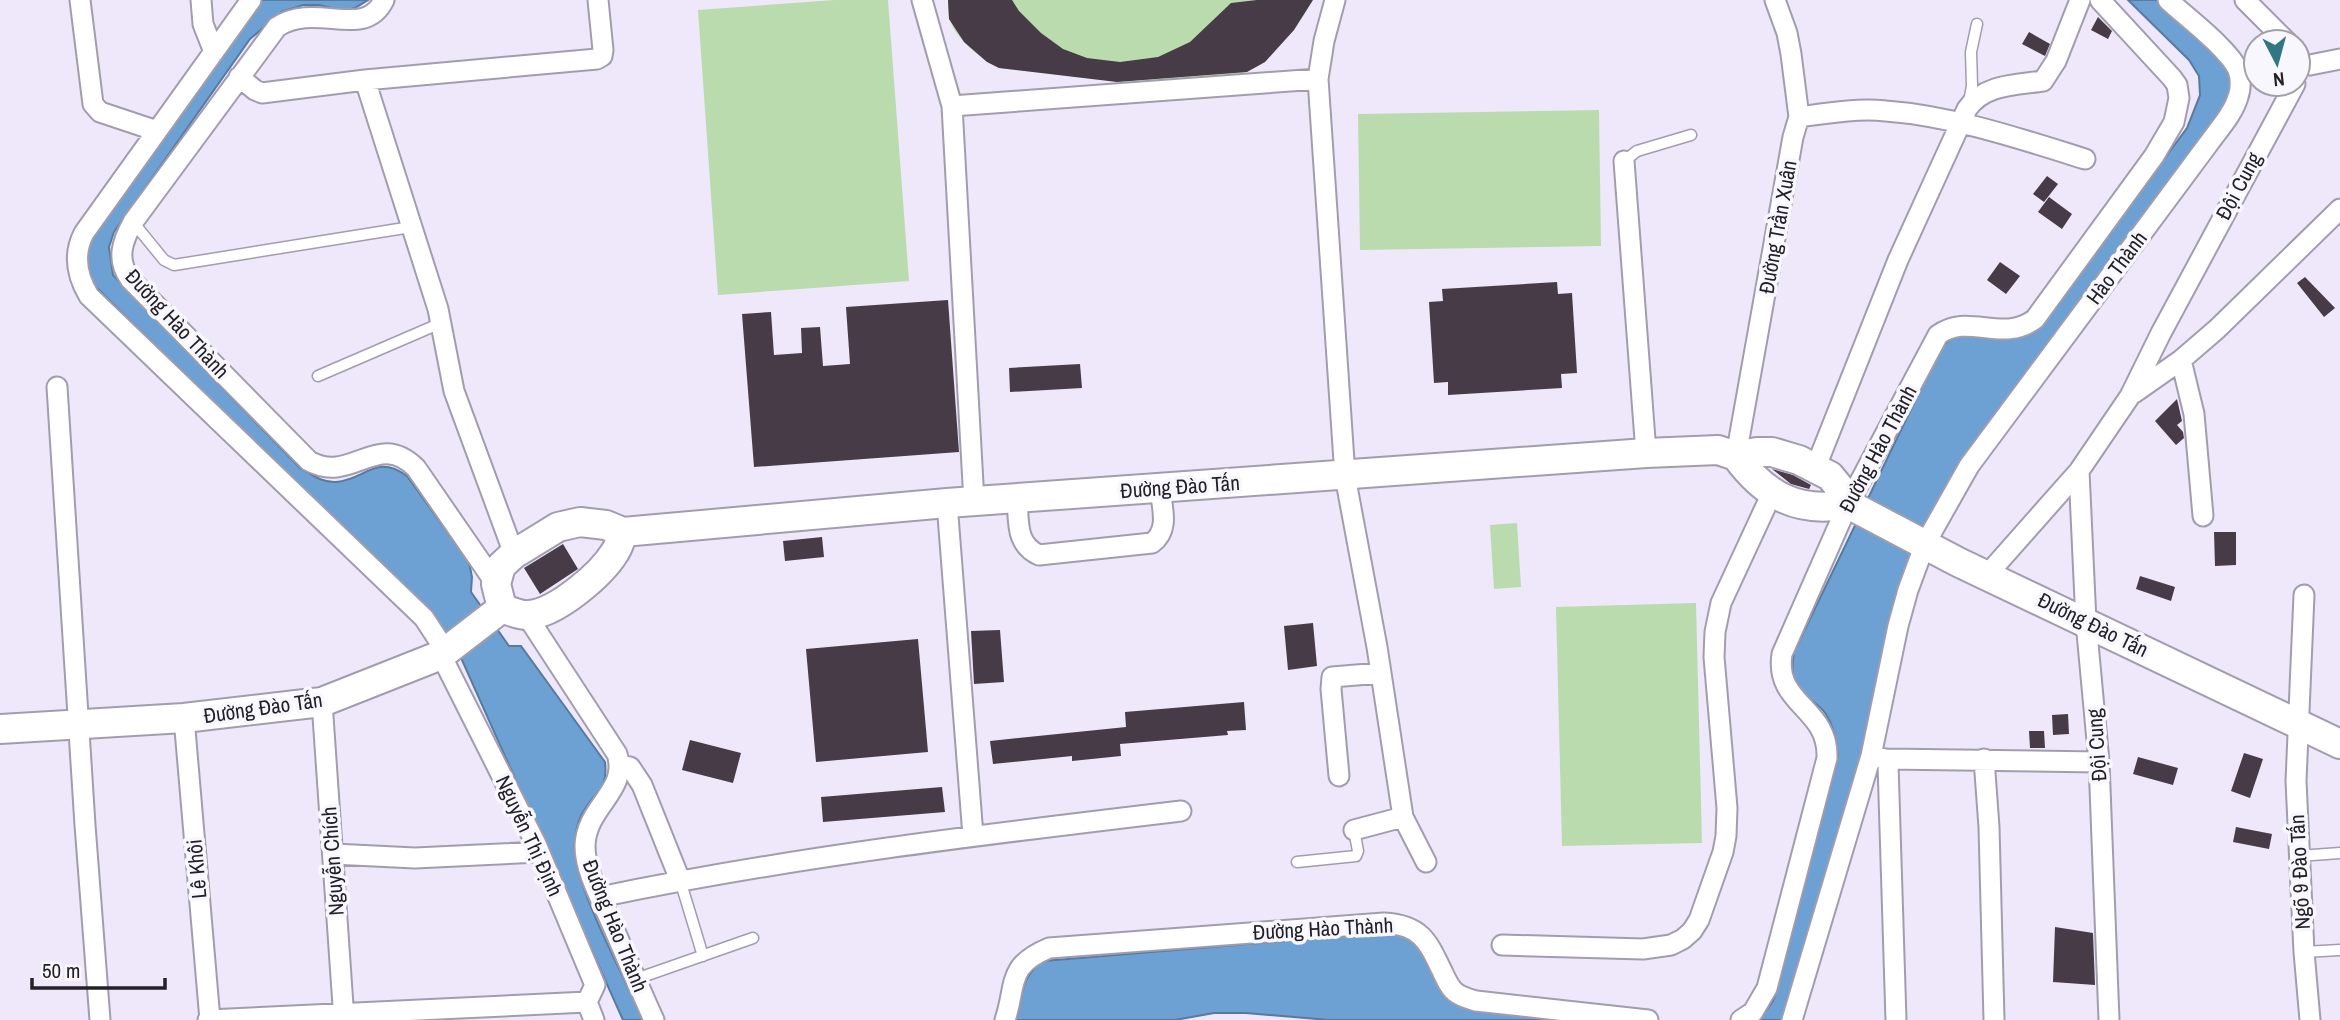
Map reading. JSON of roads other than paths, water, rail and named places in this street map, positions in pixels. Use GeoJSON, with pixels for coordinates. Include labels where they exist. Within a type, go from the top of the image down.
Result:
{"type":"FeatureCollection","features":[{"type":"Feature","properties":{"kind":"street"},"geometry":{"type":"LineString","coordinates":[[80,0],[93,104],[100,112],[157,131]]}},
{"type":"Feature","properties":{"kind":"street"},"geometry":{"type":"LineString","coordinates":[[201,0],[203,24],[214,52]]}},
{"type":"Feature","properties":{"kind":"street","name":"Nguyễn Thị Định"},"geometry":{"type":"LineString","coordinates":[[251,0],[84,233],[77,251],[83,286],[89,296],[424,618],[445,651],[540,852],[595,985],[591,1011]]}},
{"type":"Feature","properties":{"kind":"street","name":"Đường Hào Thành"},"geometry":{"type":"LineString","coordinates":[[384,0],[375,14],[364,19],[313,16],[289,20],[277,27],[133,222],[123,240],[121,261],[130,279],[309,461],[319,466],[342,467],[382,453],[400,455],[407,460],[415,468],[504,606],[617,754],[620,765],[615,786],[596,810],[586,835],[585,849],[600,897],[654,1020]]}},
{"type":"Feature","properties":{"kind":"street"},"geometry":{"type":"LineString","coordinates":[[239,77],[262,93],[365,80],[597,60],[602,56],[603,50],[598,0]]}},
{"type":"Feature","properties":{"kind":"street"},"geometry":{"type":"LineString","coordinates":[[922,0],[952,106],[960,503],[973,836]]}},
{"type":"Feature","properties":{"kind":"street"},"geometry":{"type":"LineString","coordinates":[[1335,0],[1324,41],[1318,79],[1345,476],[1381,673],[1403,817],[1426,862]]}},
{"type":"Feature","properties":{"kind":"street","name":"Đường Trần Xuân"},"geometry":{"type":"LineString","coordinates":[[1737,456],[1799,117],[1791,54],[1775,0]]}},
{"type":"Feature","properties":{"kind":"street"},"geometry":{"type":"LineString","coordinates":[[1815,469],[1898,260],[1964,117],[1980,95],[1990,90],[2043,80],[2056,61],[2080,0]]}},
{"type":"Feature","properties":{"kind":"street","name":"Đường Hào Thành"},"geometry":{"type":"LineString","coordinates":[[1741,1020],[1753,1012],[1767,988],[1826,758],[1827,749],[1821,727],[1786,686],[1781,671],[1783,654],[1852,506],[1938,335],[1949,327],[1961,325],[2016,329],[2035,319],[2154,156],[2174,122],[2179,105],[2177,85],[2100,0]]}},
{"type":"Feature","properties":{"kind":"street","name":"Hào Thành"},"geometry":{"type":"LineString","coordinates":[[1878,758],[1898,626],[1922,542],[1969,466],[2133,247],[2234,107],[2240,94],[2238,69],[2228,56],[2168,0]]}},
{"type":"Feature","properties":{"kind":"street"},"geometry":{"type":"LineString","coordinates":[[2245,0],[2273,28]]}},
{"type":"Feature","properties":{"kind":"street"},"geometry":{"type":"LineString","coordinates":[[2312,68],[2340,60]]}},
{"type":"Feature","properties":{"kind":"street"},"geometry":{"type":"LineString","coordinates":[[952,106],[1318,79]]}},
{"type":"Feature","properties":{"kind":"street"},"geometry":{"type":"LineString","coordinates":[[365,80],[441,323],[454,391],[514,554]]}},
{"type":"Feature","properties":{"kind":"street","name":"Đội Cung"},"geometry":{"type":"LineString","coordinates":[[1987,575],[2079,471],[2130,396],[2286,98]]}},
{"type":"Feature","properties":{"kind":"street"},"geometry":{"type":"LineString","coordinates":[[1799,117],[1844,111],[1964,117],[2085,159]]}},
{"type":"Feature","properties":{"kind":"street"},"geometry":{"type":"LineString","coordinates":[[1624,161],[1646,453]]}},
{"type":"Feature","properties":{"kind":"street"},"geometry":{"type":"LineString","coordinates":[[2130,396],[2181,360],[2217,329],[2340,209]]}},
{"type":"Feature","properties":{"kind":"street"},"geometry":{"type":"LineString","coordinates":[[2181,360],[2194,414],[2203,516]]}},
{"type":"Feature","properties":{"kind":"street"},"geometry":{"type":"LineString","coordinates":[[57,387],[100,1020]]}},
{"type":"Feature","properties":{"kind":"street","name":"Đường Đào Tấn"},"geometry":{"type":"LineString","coordinates":[[504,606],[501,566],[514,554],[558,527],[580,522],[606,525],[623,532],[960,503],[1646,453],[1718,450],[1737,456],[1772,452],[1799,460],[1830,476],[1852,506],[1922,542],[2340,744]]}},
{"type":"Feature","properties":{"kind":"street"},"geometry":{"type":"LineString","coordinates":[[1737,456],[1749,474],[1772,494],[1806,506],[1852,506]]}},
{"type":"Feature","properties":{"kind":"street","name":"Đội Cung"},"geometry":{"type":"LineString","coordinates":[[2079,471],[2087,622],[2099,762],[2109,1020]]}},
{"type":"Feature","properties":{"kind":"street"},"geometry":{"type":"LineString","coordinates":[[1017,499],[1021,538],[1029,550],[1040,555],[1152,543],[1159,538],[1164,528],[1160,489]]}},
{"type":"Feature","properties":{"kind":"street"},"geometry":{"type":"LineString","coordinates":[[1502,945],[1657,948],[1683,939],[1699,920],[1723,852],[1727,822],[1714,657],[1717,617],[1772,494]]}},
{"type":"Feature","properties":{"kind":"street","name":"Đường Đào Tấn"},"geometry":{"type":"LineString","coordinates":[[0,729],[184,718],[322,702],[445,651],[504,606],[547,610],[603,569],[616,551],[623,532]]}},
{"type":"Feature","properties":{"kind":"street","name":"Ngõ 9 Đào Tấn"},"geometry":{"type":"LineString","coordinates":[[2304,595],[2297,723],[2299,856],[2310,1020]]}},
{"type":"Feature","properties":{"kind":"street"},"geometry":{"type":"LineString","coordinates":[[1339,776],[1332,677],[1381,673]]}},
{"type":"Feature","properties":{"kind":"street","name":"Nguyễn Chích"},"geometry":{"type":"LineString","coordinates":[[322,702],[344,1017]]}},
{"type":"Feature","properties":{"kind":"street","name":"Lê Khôi"},"geometry":{"type":"LineString","coordinates":[[184,718],[209,1020]]}},
{"type":"Feature","properties":{"kind":"street"},"geometry":{"type":"LineString","coordinates":[[1878,758],[2099,762]]}},
{"type":"Feature","properties":{"kind":"street"},"geometry":{"type":"LineString","coordinates":[[1792,1020],[1878,758]]}},
{"type":"Feature","properties":{"kind":"street"},"geometry":{"type":"LineString","coordinates":[[1878,758],[1888,764],[1896,1020]]}},
{"type":"Feature","properties":{"kind":"street"},"geometry":{"type":"LineString","coordinates":[[1984,759],[1989,827],[1994,1020]]}},
{"type":"Feature","properties":{"kind":"street"},"geometry":{"type":"LineString","coordinates":[[620,765],[630,767],[642,785],[680,880]]}},
{"type":"Feature","properties":{"kind":"street"},"geometry":{"type":"LineString","coordinates":[[600,897],[680,880],[973,836],[1181,811]]}},
{"type":"Feature","properties":{"kind":"street"},"geometry":{"type":"LineString","coordinates":[[1354,830],[1403,817]]}},
{"type":"Feature","properties":{"kind":"street"},"geometry":{"type":"LineString","coordinates":[[333,854],[415,858],[540,852]]}},
{"type":"Feature","properties":{"kind":"street","name":"Đường Hào Thành"},"geometry":{"type":"LineString","coordinates":[[1005,1020],[1017,973],[1024,962],[1049,948],[1384,923],[1411,928],[1422,935],[1454,992],[1465,997],[1476,1001],[1648,1020]]}},
{"type":"Feature","properties":{"kind":"street"},"geometry":{"type":"LineString","coordinates":[[209,1020],[591,1011]]}},
{"type":"Feature","properties":{"kind":"lane"},"geometry":{"type":"LineString","coordinates":[[1964,117],[1972,86],[1971,52],[1977,24]]}},
{"type":"Feature","properties":{"kind":"lane"},"geometry":{"type":"LineString","coordinates":[[1624,161],[1637,150],[1691,135]]}},
{"type":"Feature","properties":{"kind":"lane"},"geometry":{"type":"LineString","coordinates":[[133,222],[163,260],[174,265],[411,227]]}},
{"type":"Feature","properties":{"kind":"lane"},"geometry":{"type":"LineString","coordinates":[[318,376],[441,323]]}},
{"type":"Feature","properties":{"kind":"lane"},"geometry":{"type":"LineString","coordinates":[[1297,862],[1356,856],[1359,851],[1354,830]]}},
{"type":"Feature","properties":{"kind":"lane"},"geometry":{"type":"LineString","coordinates":[[2299,856],[2340,853]]}},
{"type":"Feature","properties":{"kind":"lane"},"geometry":{"type":"LineString","coordinates":[[680,880],[704,956]]}},
{"type":"Feature","properties":{"kind":"lane"},"geometry":{"type":"LineString","coordinates":[[636,979],[753,938]]}},
{"type":"Feature","properties":{"kind":"lane"},"geometry":{"type":"LineString","coordinates":[[2304,952],[2340,950]]}},
{"type":"Feature","properties":{"kind":"water"},"geometry":{"type":"Polygon","coordinates":[[[259,0],[368,0],[343,11],[319,5],[303,5],[282,12],[250,39],[114,232],[109,247],[113,275],[300,468],[317,478],[331,482],[346,480],[378,467],[387,467],[407,476],[469,562],[471,592],[509,646],[521,646],[605,762],[603,784],[589,802],[578,824],[576,857],[589,903],[644,1020],[623,1020],[462,660],[431,620],[94,285],[86,270],[88,234],[259,0]]]}},
{"type":"Feature","properties":{"kind":"water"},"geometry":{"type":"Polygon","coordinates":[[[2128,0],[2158,0],[2216,56],[2231,77],[2229,107],[1911,552],[1863,753],[1790,1020],[1759,1020],[1773,1001],[1780,979],[1838,756],[1828,718],[1794,680],[1794,652],[1940,349],[1954,335],[2009,338],[2030,332],[2042,324],[2187,128],[2200,95],[2199,76],[2189,60],[2128,0]]]}},
{"type":"Feature","properties":{"kind":"water"},"geometry":{"type":"Polygon","coordinates":[[[1392,932],[1416,939],[1440,987],[1597,1020],[1329,1020],[1214,1013],[1175,1020],[1016,1020],[1026,980],[1043,961],[1392,932]]]}}]}
